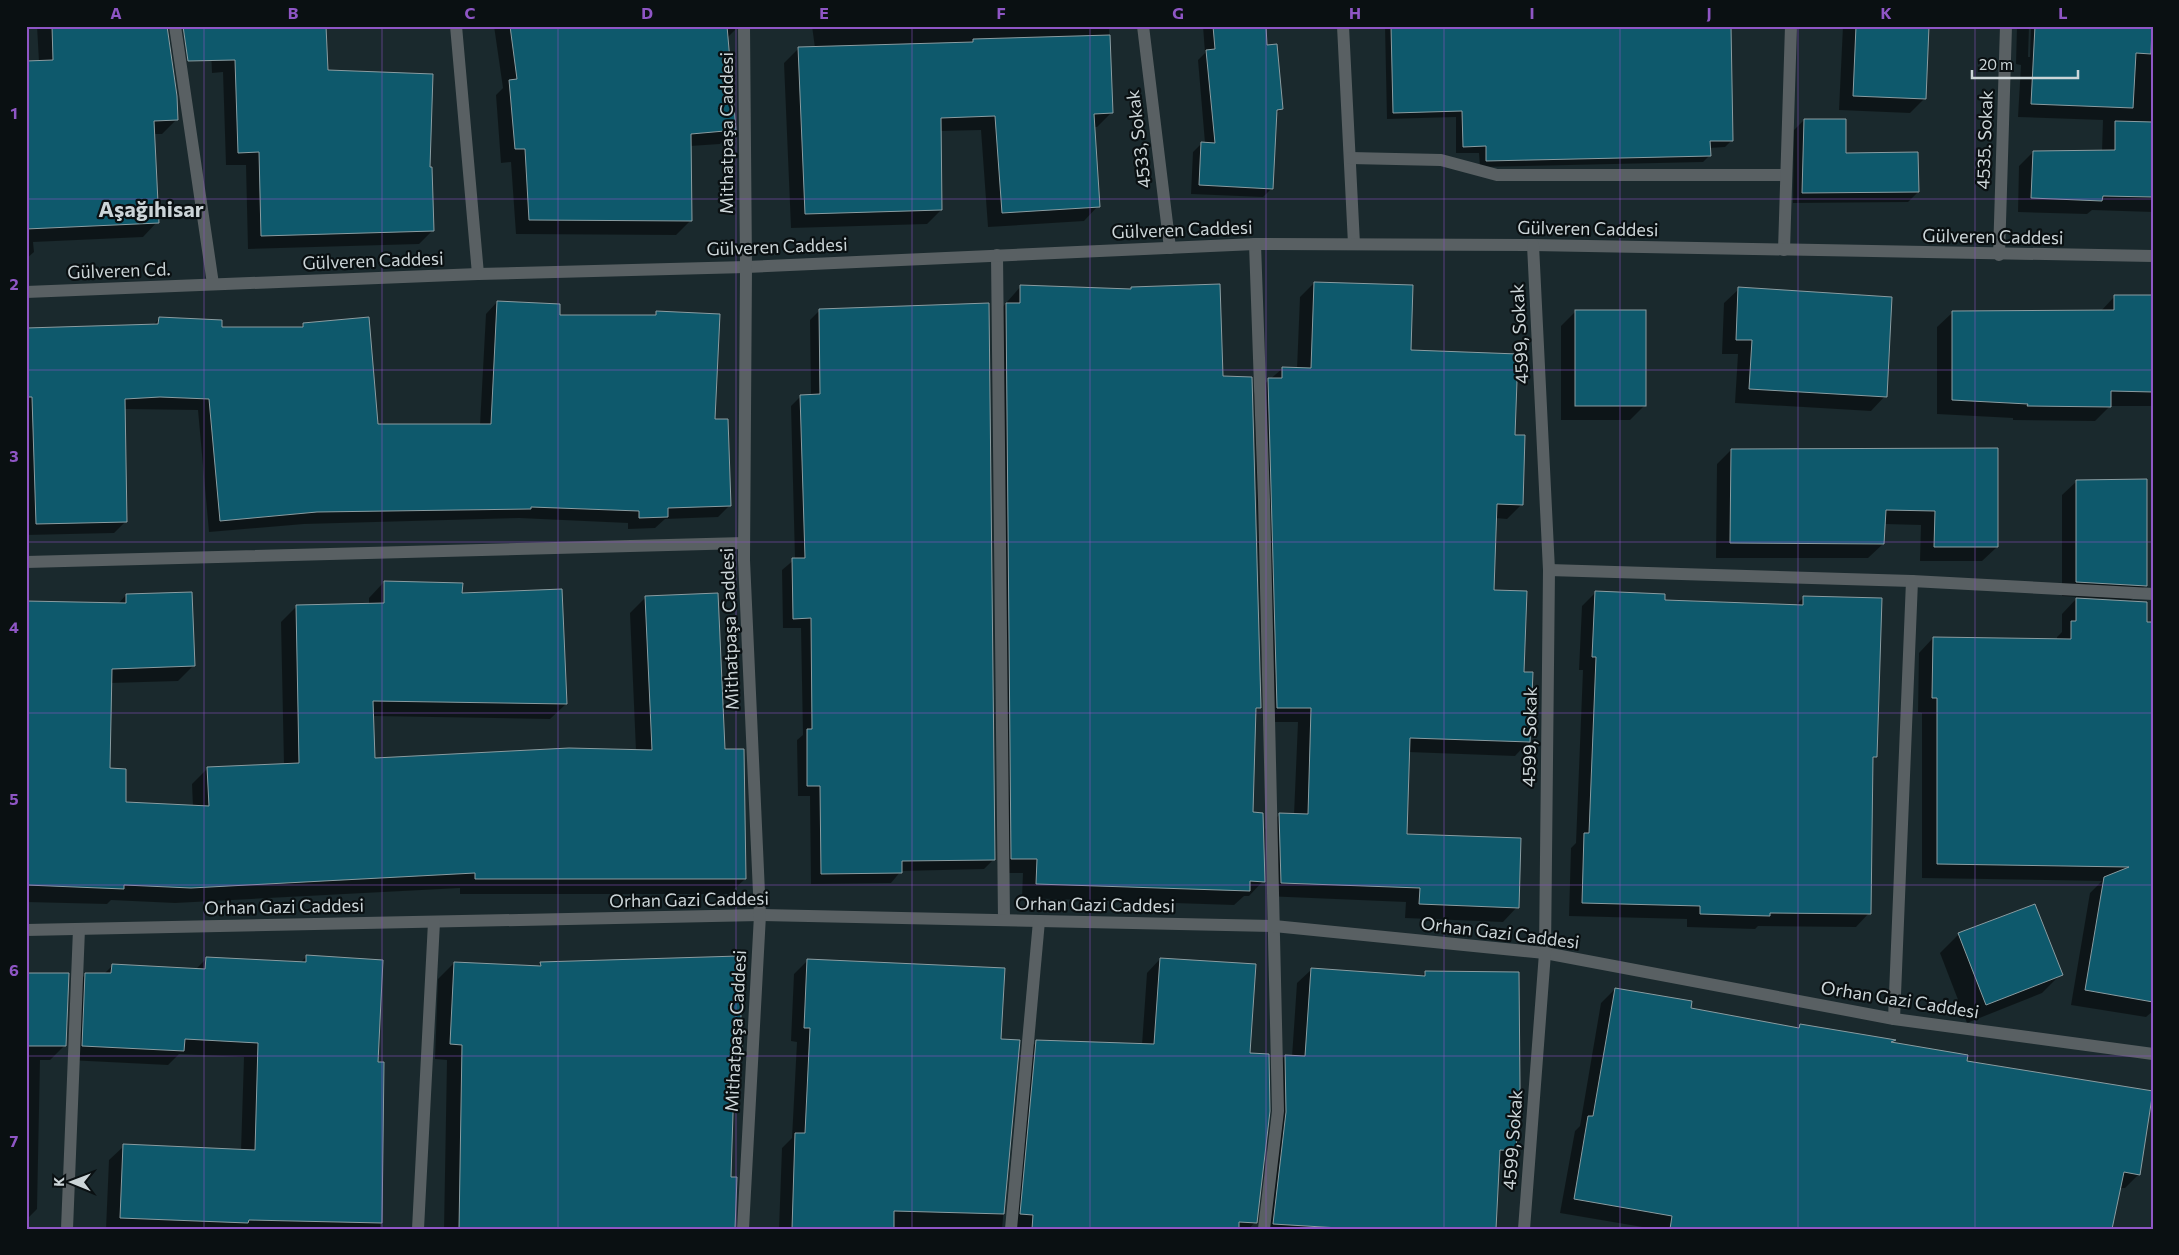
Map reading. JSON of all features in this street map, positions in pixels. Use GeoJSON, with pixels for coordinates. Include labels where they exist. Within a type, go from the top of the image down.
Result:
{"type":"FeatureCollection","features":[{"type":"Feature","properties":{"kind":"street"},"geometry":{"type":"LineString","coordinates":[[175,26],[213,284]]}},
{"type":"Feature","properties":{"kind":"street"},"geometry":{"type":"LineString","coordinates":[[456,26],[478,274]]}},
{"type":"Feature","properties":{"kind":"street","name":"Mithatpaşa Caddesi"},"geometry":{"type":"LineString","coordinates":[[742,1229],[760,915],[744,543],[746,267],[744,26]]}},
{"type":"Feature","properties":{"kind":"street","name":"4533, Sokak"},"geometry":{"type":"LineString","coordinates":[[1143,26],[1170,248]]}},
{"type":"Feature","properties":{"kind":"street"},"geometry":{"type":"LineString","coordinates":[[1343,26],[1354,244]]}},
{"type":"Feature","properties":{"kind":"street"},"geometry":{"type":"LineString","coordinates":[[1784,250],[1791,26]]}},
{"type":"Feature","properties":{"kind":"street","name":"4535. Sokak"},"geometry":{"type":"LineString","coordinates":[[1999,254],[2006,26]]}},
{"type":"Feature","properties":{"kind":"street"},"geometry":{"type":"LineString","coordinates":[[1350,158],[1441,160],[1497,176],[1786,175]]}},
{"type":"Feature","properties":{"kind":"street"},"geometry":{"type":"LineString","coordinates":[[1255,244],[1264,500],[1278,1111],[1264,1229]]}},
{"type":"Feature","properties":{"kind":"street","name":"Gülveren Caddesi"},"geometry":{"type":"LineString","coordinates":[[213,284],[478,274],[746,267],[998,254],[1255,244],[1533,246],[2153,256]]}},
{"type":"Feature","properties":{"kind":"street","name":"4599, Sokak"},"geometry":{"type":"LineString","coordinates":[[1524,1229],[1546,954],[1549,570],[1533,246]]}},
{"type":"Feature","properties":{"kind":"street"},"geometry":{"type":"LineString","coordinates":[[998,254],[1004,920]]}},
{"type":"Feature","properties":{"kind":"street","name":"Gülveren Cd."},"geometry":{"type":"LineString","coordinates":[[26,292],[213,284]]}},
{"type":"Feature","properties":{"kind":"street"},"geometry":{"type":"LineString","coordinates":[[26,562],[744,543]]}},
{"type":"Feature","properties":{"kind":"street"},"geometry":{"type":"LineString","coordinates":[[1549,570],[1912,581],[2153,594]]}},
{"type":"Feature","properties":{"kind":"street"},"geometry":{"type":"LineString","coordinates":[[1894,1019],[1912,581]]}},
{"type":"Feature","properties":{"kind":"street","name":"Orhan Gazi Caddesi"},"geometry":{"type":"LineString","coordinates":[[26,930],[760,915],[1274,926],[1546,954],[1894,1019],[2153,1054]]}},
{"type":"Feature","properties":{"kind":"street"},"geometry":{"type":"LineString","coordinates":[[1011,1229],[1039,921]]}},
{"type":"Feature","properties":{"kind":"street"},"geometry":{"type":"LineString","coordinates":[[418,1229],[434,922]]}},
{"type":"Feature","properties":{"kind":"street"},"geometry":{"type":"LineString","coordinates":[[67,1229],[79,929]]}},
{"type":"Feature","properties":{"kind":"building"},"geometry":{"type":"Polygon","coordinates":[[[52,26],[167,26],[177,96],[178,120],[154,121],[159,223],[26,229],[26,61],[53,60],[52,26]]]}},
{"type":"Feature","properties":{"kind":"building"},"geometry":{"type":"Polygon","coordinates":[[[183,26],[326,26],[328,70],[433,74],[430,167],[432,167],[434,231],[261,236],[259,152],[238,153],[235,60],[188,61],[183,26]]]}},
{"type":"Feature","properties":{"kind":"building"},"geometry":{"type":"Polygon","coordinates":[[[510,26],[727,26],[736,130],[691,134],[692,221],[529,220],[525,149],[515,149],[509,80],[517,79],[510,26]]]}},
{"type":"Feature","properties":{"kind":"building"},"geometry":{"type":"Polygon","coordinates":[[[1213,26],[1266,26],[1267,45],[1277,44],[1283,109],[1277,110],[1273,189],[1199,185],[1201,142],[1215,143],[1206,50],[1215,49],[1213,26]]]}},
{"type":"Feature","properties":{"kind":"building"},"geometry":{"type":"Polygon","coordinates":[[[1391,26],[1731,26],[1733,141],[1710,141],[1711,156],[1486,161],[1486,146],[1463,147],[1462,111],[1393,113],[1391,26]]]}},
{"type":"Feature","properties":{"kind":"building"},"geometry":{"type":"Polygon","coordinates":[[[1856,26],[1929,26],[1926,99],[1853,96],[1856,26]]]}},
{"type":"Feature","properties":{"kind":"building"},"geometry":{"type":"Polygon","coordinates":[[[2035,26],[2152,26],[2151,54],[2136,53],[2133,108],[2031,104],[2035,26]]]}},
{"type":"Feature","properties":{"kind":"building"},"geometry":{"type":"Polygon","coordinates":[[[1110,35],[1113,113],[1094,114],[1100,207],[1002,213],[995,116],[941,118],[942,210],[805,214],[798,47],[973,42],[973,39],[1110,35]]]}},
{"type":"Feature","properties":{"kind":"building"},"geometry":{"type":"Polygon","coordinates":[[[1804,119],[1846,119],[1846,153],[1918,152],[1919,192],[1802,193],[1804,119]]]}},
{"type":"Feature","properties":{"kind":"building"},"geometry":{"type":"Polygon","coordinates":[[[2115,121],[2153,122],[2153,197],[2103,196],[2102,201],[2031,198],[2033,151],[2115,150],[2115,121]]]}},
{"type":"Feature","properties":{"kind":"building"},"geometry":{"type":"Polygon","coordinates":[[[1314,282],[1413,285],[1411,350],[1518,354],[1515,435],[1525,435],[1523,505],[1497,504],[1494,590],[1527,591],[1524,672],[1533,672],[1530,742],[1410,738],[1407,834],[1521,838],[1519,908],[1419,904],[1420,888],[1281,883],[1279,813],[1308,814],[1311,708],[1277,708],[1268,378],[1282,378],[1282,367],[1311,368],[1314,282]]]}},
{"type":"Feature","properties":{"kind":"building"},"geometry":{"type":"Polygon","coordinates":[[[1220,284],[1223,376],[1252,377],[1261,708],[1256,708],[1253,812],[1263,813],[1265,882],[1250,881],[1250,891],[1036,884],[1037,859],[1011,859],[1006,303],[1020,303],[1020,285],[1131,289],[1131,287],[1220,284]]]}},
{"type":"Feature","properties":{"kind":"building"},"geometry":{"type":"Polygon","coordinates":[[[1738,287],[1892,297],[1887,397],[1749,389],[1752,340],[1736,340],[1738,287]]]}},
{"type":"Feature","properties":{"kind":"building"},"geometry":{"type":"Polygon","coordinates":[[[2114,295],[2153,295],[2153,392],[2111,391],[2111,407],[2027,406],[2028,404],[1952,400],[1952,311],[2114,310],[2114,295]]]}},
{"type":"Feature","properties":{"kind":"building"},"geometry":{"type":"Polygon","coordinates":[[[497,301],[560,304],[560,315],[656,315],[656,311],[720,314],[715,419],[728,419],[731,506],[668,508],[668,517],[639,518],[639,511],[531,507],[531,509],[317,512],[220,521],[209,399],[160,397],[125,399],[127,522],[36,524],[32,397],[26,397],[26,328],[158,324],[159,317],[222,320],[222,327],[303,327],[303,323],[369,317],[378,424],[491,424],[497,301]]]}},
{"type":"Feature","properties":{"kind":"building"},"geometry":{"type":"Polygon","coordinates":[[[989,303],[995,860],[902,861],[902,873],[821,874],[820,786],[807,786],[807,729],[812,729],[811,618],[793,619],[792,558],[805,558],[800,395],[820,394],[819,309],[989,303]]]}},
{"type":"Feature","properties":{"kind":"building"},"geometry":{"type":"Polygon","coordinates":[[[1575,310],[1646,310],[1646,406],[1575,406],[1575,310]]]}},
{"type":"Feature","properties":{"kind":"building"},"geometry":{"type":"Polygon","coordinates":[[[1998,448],[1998,547],[1934,547],[1935,511],[1886,510],[1884,544],[1730,543],[1731,449],[1998,448]]]}},
{"type":"Feature","properties":{"kind":"building"},"geometry":{"type":"Polygon","coordinates":[[[2147,479],[2147,586],[2076,582],[2076,480],[2147,479]]]}},
{"type":"Feature","properties":{"kind":"building"},"geometry":{"type":"Polygon","coordinates":[[[384,581],[463,583],[462,593],[562,589],[567,704],[373,701],[375,758],[569,748],[652,750],[645,596],[718,593],[725,749],[744,749],[746,879],[475,879],[475,873],[191,888],[124,885],[124,889],[26,885],[26,601],[126,603],[126,594],[192,592],[195,666],[112,669],[110,768],[126,769],[126,802],[209,806],[207,767],[299,763],[296,605],[384,603],[384,581]]]}},
{"type":"Feature","properties":{"kind":"building"},"geometry":{"type":"Polygon","coordinates":[[[1595,591],[1665,594],[1665,600],[1803,605],[1803,596],[1882,598],[1877,757],[1873,757],[1871,914],[1770,913],[1770,916],[1700,914],[1700,906],[1582,903],[1584,833],[1589,833],[1596,657],[1592,657],[1595,591]]]}},
{"type":"Feature","properties":{"kind":"building"},"geometry":{"type":"Polygon","coordinates":[[[2076,598],[2147,602],[2147,622],[2153,622],[2153,1002],[2085,990],[2104,877],[2129,867],[1937,864],[1937,698],[1932,698],[1933,637],[2071,639],[2071,621],[2076,621],[2076,598]]]}},
{"type":"Feature","properties":{"kind":"building"},"geometry":{"type":"Polygon","coordinates":[[[2035,904],[2063,975],[1986,1005],[1958,933],[2035,904]]]}},
{"type":"Feature","properties":{"kind":"building"},"geometry":{"type":"Polygon","coordinates":[[[306,955],[383,960],[378,1062],[384,1062],[382,1223],[249,1220],[248,1223],[120,1218],[123,1144],[255,1150],[258,1043],[185,1039],[184,1051],[82,1046],[85,973],[111,973],[112,964],[205,969],[206,957],[306,962],[306,955]]]}},
{"type":"Feature","properties":{"kind":"building"},"geometry":{"type":"Polygon","coordinates":[[[739,956],[742,1048],[735,1049],[731,1177],[737,1177],[735,1229],[459,1229],[462,1045],[450,1044],[454,962],[541,966],[540,962],[739,956]]]}},
{"type":"Feature","properties":{"kind":"building"},"geometry":{"type":"Polygon","coordinates":[[[1160,958],[1256,964],[1250,1053],[1269,1054],[1270,1111],[1257,1223],[1239,1222],[1239,1229],[1032,1229],[1033,1215],[1020,1214],[1036,1040],[1154,1044],[1160,958]]]}},
{"type":"Feature","properties":{"kind":"building"},"geometry":{"type":"Polygon","coordinates":[[[807,959],[1005,968],[1001,1039],[1020,1040],[1004,1214],[894,1211],[894,1229],[792,1229],[795,1133],[805,1133],[810,1028],[804,1028],[807,959]]]}},
{"type":"Feature","properties":{"kind":"building"},"geometry":{"type":"Polygon","coordinates":[[[1311,968],[1425,976],[1425,971],[1519,972],[1520,1088],[1516,1151],[1500,1150],[1496,1229],[1356,1229],[1273,1224],[1286,1112],[1285,1055],[1305,1056],[1311,968]]]}},
{"type":"Feature","properties":{"kind":"building"},"geometry":{"type":"Polygon","coordinates":[[[26,973],[69,973],[66,1046],[26,1046],[26,973]]]}},
{"type":"Feature","properties":{"kind":"building"},"geometry":{"type":"Polygon","coordinates":[[[1615,988],[1692,1001],[1691,1008],[1799,1028],[1800,1024],[1896,1040],[1891,1042],[1968,1055],[1967,1061],[2153,1091],[2140,1175],[2124,1172],[2112,1229],[1670,1229],[1672,1216],[1574,1199],[1588,1116],[1593,1116],[1615,988]]]}},
{"type":"Feature","properties":{"kind":"district","name":"Aşağıhisar"},"geometry":{"type":"Point","coordinates":[151,209]}}]}
